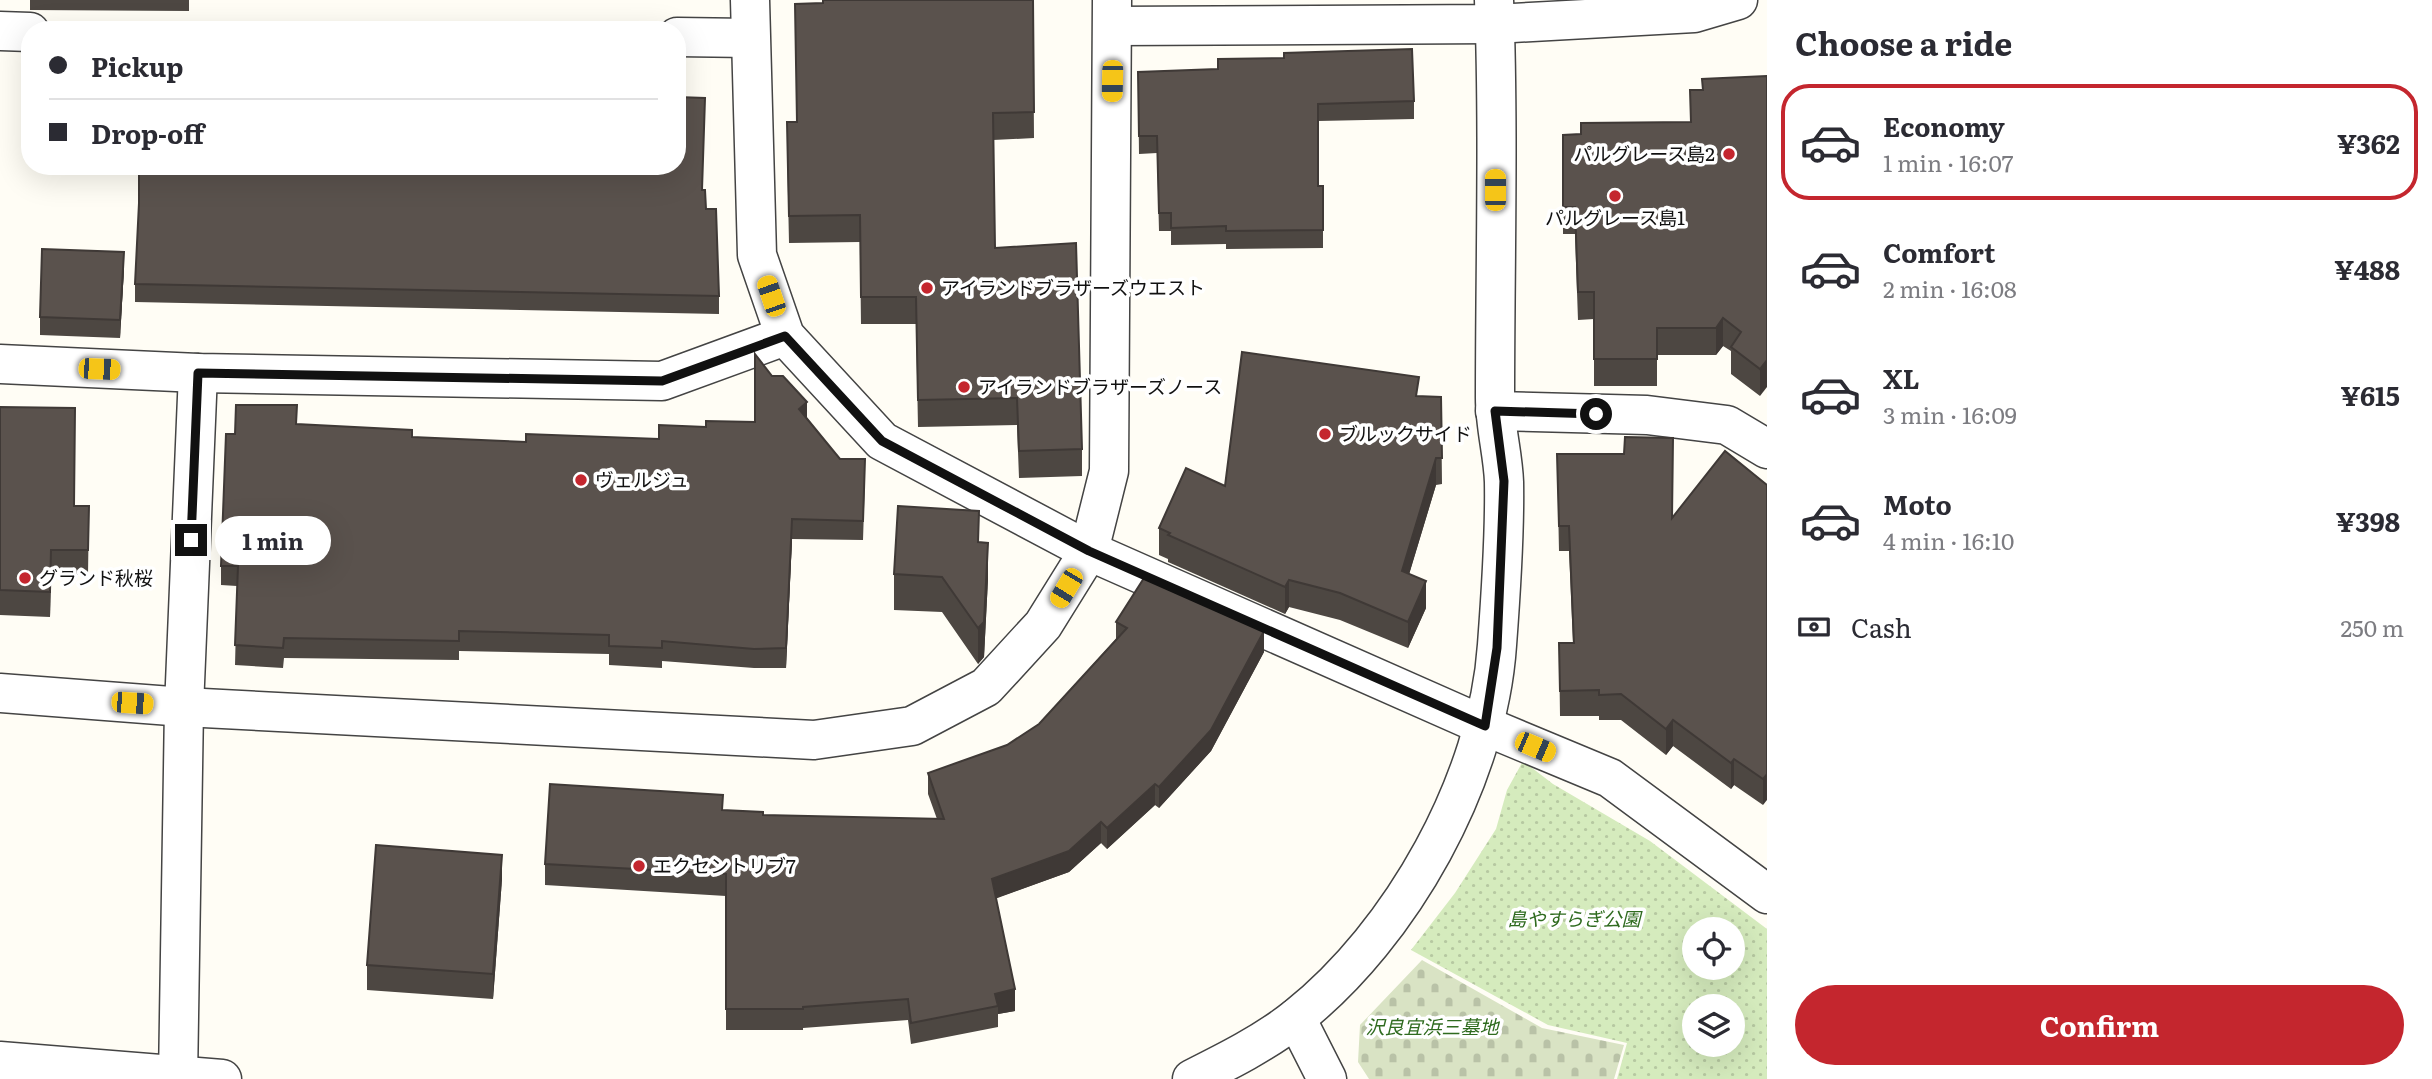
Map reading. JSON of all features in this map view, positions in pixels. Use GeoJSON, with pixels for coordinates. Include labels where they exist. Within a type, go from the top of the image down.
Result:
{"type":"FeatureCollection","features":[{"type":"Feature","properties":{"kind":"street"},"geometry":{"type":"LineString","coordinates":[[750,0],[757,255],[785,336],[882,441],[1089,551],[1485,726],[1610,778],[1767,894]]}},
{"type":"Feature","properties":{"kind":"street"},"geometry":{"type":"LineString","coordinates":[[0,693],[184,707],[814,740],[912,726],[986,687],[1043,625],[1089,551],[1109,471],[1113,13],[1694,13],[1738,0]]}},
{"type":"Feature","properties":{"kind":"street"},"geometry":{"type":"LineString","coordinates":[[1192,1079],[1237,1056],[1296,1018],[1362,955],[1415,880],[1465,782],[1485,726],[1497,648],[1504,481],[1495,411],[1495,12]]}},
{"type":"Feature","properties":{"kind":"street"},"geometry":{"type":"LineString","coordinates":[[0,31],[21,32]]}},
{"type":"Feature","properties":{"kind":"street"},"geometry":{"type":"LineString","coordinates":[[686,37],[750,38]]}},
{"type":"Feature","properties":{"kind":"street"},"geometry":{"type":"LineString","coordinates":[[0,364],[198,373],[662,381],[785,336]]}},
{"type":"Feature","properties":{"kind":"street"},"geometry":{"type":"LineString","coordinates":[[178,1077],[184,707],[198,373]]}},
{"type":"Feature","properties":{"kind":"street"},"geometry":{"type":"LineString","coordinates":[[1495,411],[1647,415],[1727,425],[1767,449]]}},
{"type":"Feature","properties":{"kind":"street"},"geometry":{"type":"LineString","coordinates":[[1296,1018],[1327,1079]]}},
{"type":"Feature","properties":{"kind":"street"},"geometry":{"type":"LineString","coordinates":[[0,1060],[222,1079]]}},
{"type":"Feature","properties":{"kind":"green space","name":"島やすらぎ公園"},"geometry":{"type":"Polygon","coordinates":[[[1523,761],[1553,784],[1650,841],[1767,929],[1767,1079],[1617,1079],[1627,1043],[1548,1025],[1411,950],[1455,893],[1496,829],[1507,790],[1523,761]]]}},
{"type":"Feature","properties":{"kind":"green space","name":"沢良宜浜三墓地"},"geometry":{"type":"Polygon","coordinates":[[[1422,960],[1542,1028],[1624,1045],[1614,1079],[1369,1079],[1358,1062],[1360,1025],[1422,960]]]}},
{"type":"Feature","properties":{"kind":"building"},"geometry":{"type":"Polygon","coordinates":[[[823,0],[1033,0],[1034,112],[993,113],[995,248],[1076,243],[1082,449],[1019,451],[1017,398],[918,400],[916,297],[861,297],[860,215],[789,216],[787,122],[797,122],[795,4],[823,3],[823,0]]]}},
{"type":"Feature","properties":{"kind":"building"},"geometry":{"type":"Polygon","coordinates":[[[1412,49],[1414,101],[1318,104],[1318,186],[1323,186],[1323,230],[1226,231],[1226,226],[1171,228],[1171,213],[1159,213],[1157,136],[1139,136],[1138,72],[1218,69],[1218,59],[1284,58],[1284,53],[1412,49]]]}},
{"type":"Feature","properties":{"kind":"building"},"geometry":{"type":"Polygon","coordinates":[[[1767,76],[1767,360],[1760,369],[1731,347],[1741,332],[1723,318],[1716,328],[1657,328],[1657,359],[1594,359],[1594,292],[1578,292],[1575,207],[1563,207],[1563,135],[1581,134],[1581,123],[1691,122],[1690,90],[1703,90],[1702,79],[1767,76]]]}},
{"type":"Feature","properties":{"kind":"building"},"geometry":{"type":"Polygon","coordinates":[[[686,97],[705,98],[702,190],[705,190],[706,209],[716,209],[719,296],[135,284],[139,175],[686,175],[686,97]]]}},
{"type":"Feature","properties":{"kind":"building"},"geometry":{"type":"Polygon","coordinates":[[[42,249],[124,252],[120,320],[40,317],[42,249]]]}},
{"type":"Feature","properties":{"kind":"building"},"geometry":{"type":"Polygon","coordinates":[[[1242,352],[1419,377],[1416,396],[1441,397],[1442,458],[1436,458],[1402,571],[1426,581],[1408,622],[1340,593],[1289,580],[1285,587],[1168,535],[1170,533],[1159,528],[1186,468],[1225,486],[1242,352]]]}},
{"type":"Feature","properties":{"kind":"building"},"geometry":{"type":"Polygon","coordinates":[[[755,354],[772,376],[783,376],[807,402],[799,409],[840,459],[865,459],[863,521],[792,519],[786,648],[754,649],[662,641],[662,648],[609,646],[609,635],[459,631],[459,641],[284,638],[283,648],[235,645],[238,566],[221,566],[226,434],[235,434],[236,405],[297,405],[296,424],[412,430],[412,437],[526,442],[526,434],[659,439],[659,425],[706,427],[706,421],[755,422],[755,354]]]}},
{"type":"Feature","properties":{"kind":"building"},"geometry":{"type":"Polygon","coordinates":[[[0,407],[75,408],[74,506],[89,506],[88,550],[51,550],[50,592],[0,590],[0,407]]]}},
{"type":"Feature","properties":{"kind":"building"},"geometry":{"type":"Polygon","coordinates":[[[1625,437],[1673,438],[1672,518],[1725,451],[1767,485],[1767,774],[1763,779],[1734,759],[1731,763],[1673,720],[1666,729],[1621,694],[1599,695],[1599,690],[1560,691],[1559,643],[1574,643],[1569,526],[1559,526],[1557,454],[1624,454],[1625,437]]]}},
{"type":"Feature","properties":{"kind":"building"},"geometry":{"type":"Polygon","coordinates":[[[898,506],[979,511],[978,542],[988,543],[984,622],[978,628],[942,577],[894,574],[898,506]]]}},
{"type":"Feature","properties":{"kind":"building"},"geometry":{"type":"Polygon","coordinates":[[[1144,578],[1264,631],[1211,730],[1159,787],[1155,784],[1107,828],[1101,822],[1069,851],[992,879],[1015,989],[995,994],[998,1006],[911,1023],[908,999],[803,1009],[726,1009],[726,874],[545,864],[550,784],[723,795],[722,810],[763,812],[763,815],[944,819],[928,773],[1007,745],[1039,724],[1127,628],[1116,622],[1144,578]]]}},
{"type":"Feature","properties":{"kind":"building"},"geometry":{"type":"Polygon","coordinates":[[[376,845],[502,855],[493,974],[367,965],[376,845]]]}},
{"type":"Feature","properties":{"kind":"place","name":"パルグレース島2"},"geometry":{"type":"Point","coordinates":[1729,154]}},
{"type":"Feature","properties":{"kind":"place","name":"パルグレース島1"},"geometry":{"type":"Point","coordinates":[1615,196]}},
{"type":"Feature","properties":{"kind":"place","name":"アイランドブラザーズウエスト"},"geometry":{"type":"Point","coordinates":[927,288]}},
{"type":"Feature","properties":{"kind":"place","name":"アイランドブラザーズノース"},"geometry":{"type":"Point","coordinates":[964,387]}},
{"type":"Feature","properties":{"kind":"place","name":"ブルックサイド"},"geometry":{"type":"Point","coordinates":[1325,434]}},
{"type":"Feature","properties":{"kind":"place","name":"ヴェルジュ"},"geometry":{"type":"Point","coordinates":[581,480]}},
{"type":"Feature","properties":{"kind":"place","name":"グランド秋桜"},"geometry":{"type":"Point","coordinates":[25,578]}},
{"type":"Feature","properties":{"kind":"place","name":"エクセントリブ7"},"geometry":{"type":"Point","coordinates":[639,866]}},
{"type":"Feature","properties":{"kind":"route"},"geometry":{"type":"LineString","coordinates":[[191,540],[198,373],[662,381],[785,336],[882,441],[1089,551],[1485,726],[1497,648],[1504,481],[1495,411],[1596,414]]}}]}
